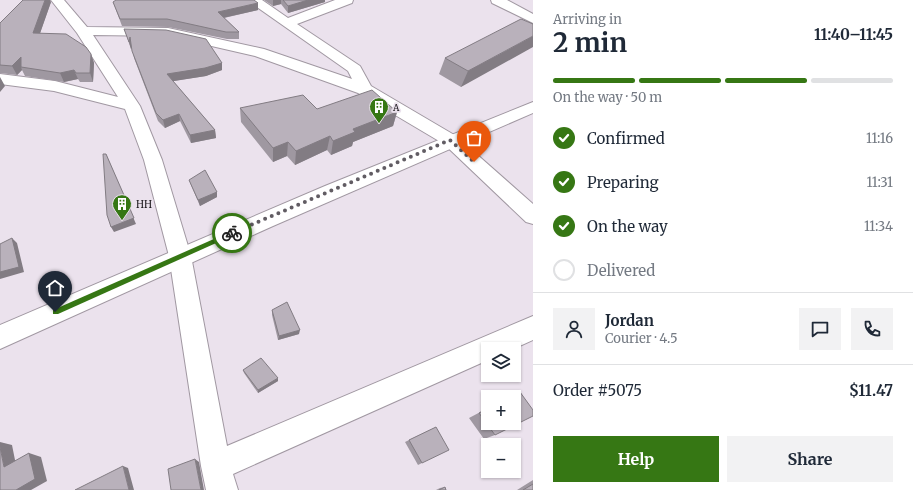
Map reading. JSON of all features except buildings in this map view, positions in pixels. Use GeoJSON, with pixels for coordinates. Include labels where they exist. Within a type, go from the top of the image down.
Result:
{"type":"FeatureCollection","features":[{"type":"Feature","properties":{"kind":"street"},"geometry":{"type":"LineString","coordinates":[[57,0],[83,31],[132,106],[153,160],[180,256],[219,478],[533,328]]}},
{"type":"Feature","properties":{"kind":"street"},"geometry":{"type":"LineString","coordinates":[[253,0],[355,69],[364,89]]}},
{"type":"Feature","properties":{"kind":"street"},"geometry":{"type":"LineString","coordinates":[[287,23],[347,0]]}},
{"type":"Feature","properties":{"kind":"street"},"geometry":{"type":"LineString","coordinates":[[497,0],[533,20]]}},
{"type":"Feature","properties":{"kind":"street"},"geometry":{"type":"LineString","coordinates":[[83,31],[168,32],[259,52],[364,89],[450,140],[533,216]]}},
{"type":"Feature","properties":{"kind":"street"},"geometry":{"type":"LineString","coordinates":[[0,79],[55,86],[132,106]]}},
{"type":"Feature","properties":{"kind":"street"},"geometry":{"type":"LineString","coordinates":[[0,337],[180,256],[450,140],[533,107]]}},
{"type":"Feature","properties":{"kind":"way so far"},"geometry":{"type":"LineString","coordinates":[[232,233],[450,140],[474,162]]}},
{"type":"Feature","properties":{"kind":"place","name":"A"},"geometry":{"type":"Point","coordinates":[379,124]}},
{"type":"Feature","properties":{"kind":"place","name":"HH"},"geometry":{"type":"Point","coordinates":[122,221]}},
{"type":"Feature","properties":{"kind":"route"},"geometry":{"type":"LineString","coordinates":[[55,312],[232,233]]}}]}
